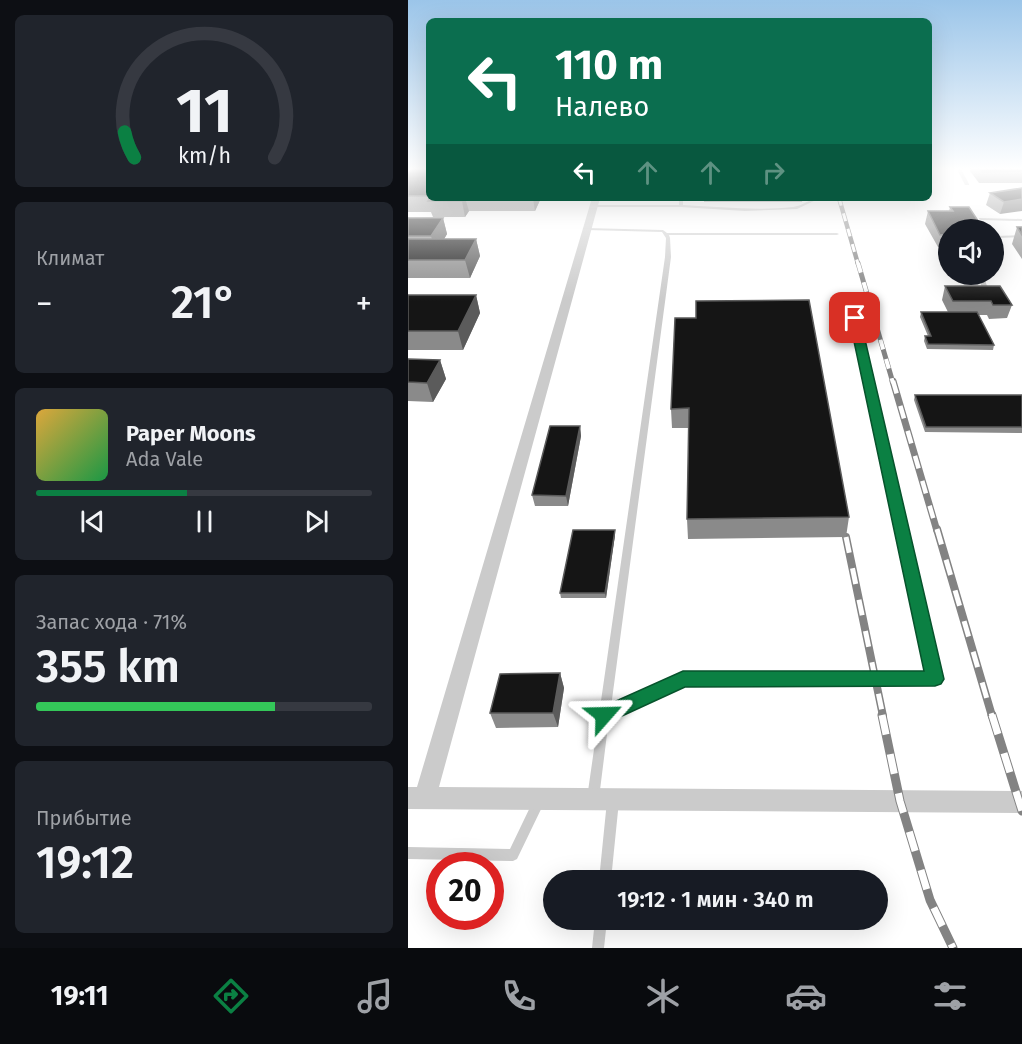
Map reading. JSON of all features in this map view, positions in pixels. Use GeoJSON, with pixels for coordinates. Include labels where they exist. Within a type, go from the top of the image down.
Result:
{"type":"FeatureCollection","features":[{"type":"Feature","properties":{"kind":"street"},"geometry":{"type":"LineString","coordinates":[[592,213],[416,798],[1022,802]]}},
{"type":"Feature","properties":{"kind":"lane"},"geometry":{"type":"LineString","coordinates":[[1004,220],[1022,220]]}},
{"type":"Feature","properties":{"kind":"lane"},"geometry":{"type":"LineString","coordinates":[[587,229],[663,231],[665,234],[837,234]]}},
{"type":"Feature","properties":{"kind":"lane"},"geometry":{"type":"LineString","coordinates":[[605,870],[604,715],[668,257],[665,234]]}},
{"type":"Feature","properties":{"kind":"lane"},"geometry":{"type":"LineString","coordinates":[[1004,237],[1022,236]]}},
{"type":"Feature","properties":{"kind":"lane"},"geometry":{"type":"LineString","coordinates":[[984,285],[988,296]]}},
{"type":"Feature","properties":{"kind":"lane"},"geometry":{"type":"LineString","coordinates":[[604,715],[683,679],[935,679],[855,318]]}},
{"type":"Feature","properties":{"kind":"lane"},"geometry":{"type":"LineString","coordinates":[[408,853],[513,855],[539,799]]}},
{"type":"Feature","properties":{"kind":"lane"},"geometry":{"type":"LineString","coordinates":[[598,948],[600,930]]}},
{"type":"Feature","properties":{"kind":"building"},"geometry":{"type":"Polygon","coordinates":[[[929,213],[973,213],[977,219],[938,219],[938,231],[929,213]]]}},
{"type":"Feature","properties":{"kind":"building"},"geometry":{"type":"Polygon","coordinates":[[[408,218],[443,218],[431,236],[408,236],[408,218]]]}},
{"type":"Feature","properties":{"kind":"building"},"geometry":{"type":"Polygon","coordinates":[[[408,239],[476,239],[465,260],[408,260],[408,239]]]}},
{"type":"Feature","properties":{"kind":"building"},"geometry":{"type":"Polygon","coordinates":[[[945,286],[1000,286],[1012,305],[993,305],[991,301],[953,301],[945,286]]]}},
{"type":"Feature","properties":{"kind":"building"},"geometry":{"type":"Polygon","coordinates":[[[408,295],[476,295],[458,331],[408,331],[408,295]]]}},
{"type":"Feature","properties":{"kind":"building"},"geometry":{"type":"Polygon","coordinates":[[[809,300],[849,517],[687,519],[689,408],[671,409],[675,318],[696,318],[696,301],[809,300]]]}},
{"type":"Feature","properties":{"kind":"building"},"geometry":{"type":"Polygon","coordinates":[[[921,312],[977,312],[994,345],[928,344],[925,336],[931,336],[921,312]]]}},
{"type":"Feature","properties":{"kind":"building"},"geometry":{"type":"Polygon","coordinates":[[[408,359],[440,360],[427,383],[408,382],[408,359]]]}},
{"type":"Feature","properties":{"kind":"building"},"geometry":{"type":"Polygon","coordinates":[[[915,395],[1022,395],[1022,427],[926,427],[915,395]]]}},
{"type":"Feature","properties":{"kind":"building"},"geometry":{"type":"Polygon","coordinates":[[[550,426],[580,426],[566,496],[532,495],[550,426]]]}},
{"type":"Feature","properties":{"kind":"building"},"geometry":{"type":"Polygon","coordinates":[[[573,530],[615,530],[605,593],[560,593],[573,530]]]}},
{"type":"Feature","properties":{"kind":"building"},"geometry":{"type":"Polygon","coordinates":[[[560,673],[553,713],[490,713],[500,674],[560,673]]]}},
{"type":"Feature","properties":{"kind":"railway"},"geometry":{"type":"LineString","coordinates":[[843,213],[858,264]]}},
{"type":"Feature","properties":{"kind":"railway"},"geometry":{"type":"LineString","coordinates":[[858,263],[893,383]]}},
{"type":"Feature","properties":{"kind":"railway"},"geometry":{"type":"LineString","coordinates":[[893,381],[937,531]]}},
{"type":"Feature","properties":{"kind":"railway"},"geometry":{"type":"LineString","coordinates":[[937,529],[992,716]]}},
{"type":"Feature","properties":{"kind":"railway"},"geometry":{"type":"LineString","coordinates":[[846,537],[883,716]]}},
{"type":"Feature","properties":{"kind":"railway"},"geometry":{"type":"LineString","coordinates":[[882,715],[900,801],[930,900],[953,948]]}},
{"type":"Feature","properties":{"kind":"railway"},"geometry":{"type":"LineString","coordinates":[[992,715],[1022,811]]}},
{"type":"Feature","properties":{"kind":"route"},"geometry":{"type":"LineString","coordinates":[[604,715],[683,679],[935,679],[855,318]]}}]}
